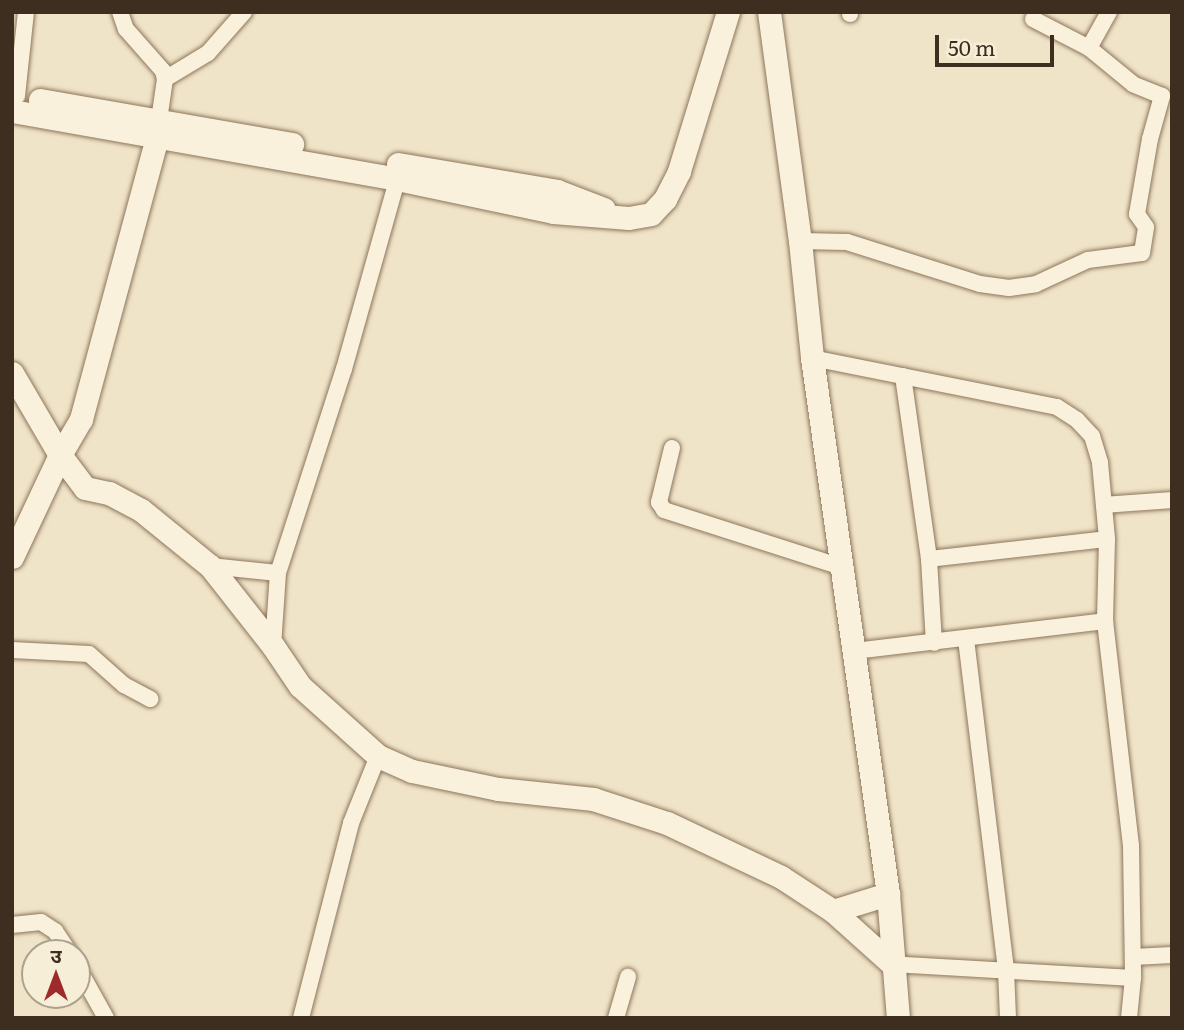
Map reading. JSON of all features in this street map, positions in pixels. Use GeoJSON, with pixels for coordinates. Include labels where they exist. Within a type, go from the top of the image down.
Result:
{"type":"FeatureCollection","features":[{"type":"Feature","properties":{"kind":"street"},"geometry":{"type":"LineString","coordinates":[[26,12],[14,100],[400,171],[553,212],[629,218],[651,214],[665,200],[679,171],[728,12]]}},
{"type":"Feature","properties":{"kind":"street"},"geometry":{"type":"LineString","coordinates":[[12,557],[60,455],[81,419],[159,126],[165,79],[155,59],[127,29],[120,12]]}},
{"type":"Feature","properties":{"kind":"street"},"geometry":{"type":"LineString","coordinates":[[165,79],[208,53],[244,12]]}},
{"type":"Feature","properties":{"kind":"street"},"geometry":{"type":"LineString","coordinates":[[769,12],[813,358],[888,894],[898,1018]]}},
{"type":"Feature","properties":{"kind":"street"},"geometry":{"type":"LineString","coordinates":[[1089,48],[1109,12]]}},
{"type":"Feature","properties":{"kind":"street"},"geometry":{"type":"LineString","coordinates":[[800,241],[847,242],[980,284],[1009,288],[1036,284],[1088,260],[1138,255],[1144,250],[1146,227],[1137,214],[1164,119],[1163,100],[1160,94],[1125,79],[1089,48],[1033,19]]}},
{"type":"Feature","properties":{"kind":"street"},"geometry":{"type":"LineString","coordinates":[[273,646],[278,573],[340,382],[400,171]]}},
{"type":"Feature","properties":{"kind":"street"},"geometry":{"type":"LineString","coordinates":[[813,358],[1057,407],[1077,420],[1092,436],[1100,463],[1104,505],[1107,539],[1105,621],[1131,846],[1133,978],[1129,1018]]}},
{"type":"Feature","properties":{"kind":"street"},"geometry":{"type":"LineString","coordinates":[[12,373],[60,455],[85,488]]}},
{"type":"Feature","properties":{"kind":"street"},"geometry":{"type":"LineString","coordinates":[[903,376],[929,559],[934,643]]}},
{"type":"Feature","properties":{"kind":"street"},"geometry":{"type":"LineString","coordinates":[[672,448],[659,502],[664,510],[842,567]]}},
{"type":"Feature","properties":{"kind":"street"},"geometry":{"type":"LineString","coordinates":[[39,497],[85,488],[109,494],[141,510],[210,566],[273,646],[300,686],[378,756],[412,771],[498,789],[593,799],[667,822],[781,877],[834,911],[892,964],[1006,970],[1051,976],[1133,978]]}},
{"type":"Feature","properties":{"kind":"street"},"geometry":{"type":"LineString","coordinates":[[1104,505],[1172,500]]}},
{"type":"Feature","properties":{"kind":"street"},"geometry":{"type":"LineString","coordinates":[[929,559],[1107,539]]}},
{"type":"Feature","properties":{"kind":"street"},"geometry":{"type":"LineString","coordinates":[[210,566],[278,573]]}},
{"type":"Feature","properties":{"kind":"street"},"geometry":{"type":"LineString","coordinates":[[854,651],[1105,621]]}},
{"type":"Feature","properties":{"kind":"street"},"geometry":{"type":"LineString","coordinates":[[966,639],[1006,970],[1008,1018]]}},
{"type":"Feature","properties":{"kind":"street"},"geometry":{"type":"LineString","coordinates":[[12,650],[89,654],[124,685],[150,699]]}},
{"type":"Feature","properties":{"kind":"street"},"geometry":{"type":"LineString","coordinates":[[301,1018],[351,822],[378,756]]}},
{"type":"Feature","properties":{"kind":"street"},"geometry":{"type":"LineString","coordinates":[[834,911],[888,894]]}},
{"type":"Feature","properties":{"kind":"street"},"geometry":{"type":"LineString","coordinates":[[12,925],[41,922],[55,931],[60,939]]}},
{"type":"Feature","properties":{"kind":"street"},"geometry":{"type":"LineString","coordinates":[[1133,957],[1171,957]]}},
{"type":"Feature","properties":{"kind":"street"},"geometry":{"type":"LineString","coordinates":[[616,1018],[628,977]]}},
{"type":"Feature","properties":{"kind":"street"},"geometry":{"type":"LineString","coordinates":[[91,991],[106,1018]]}}]}
